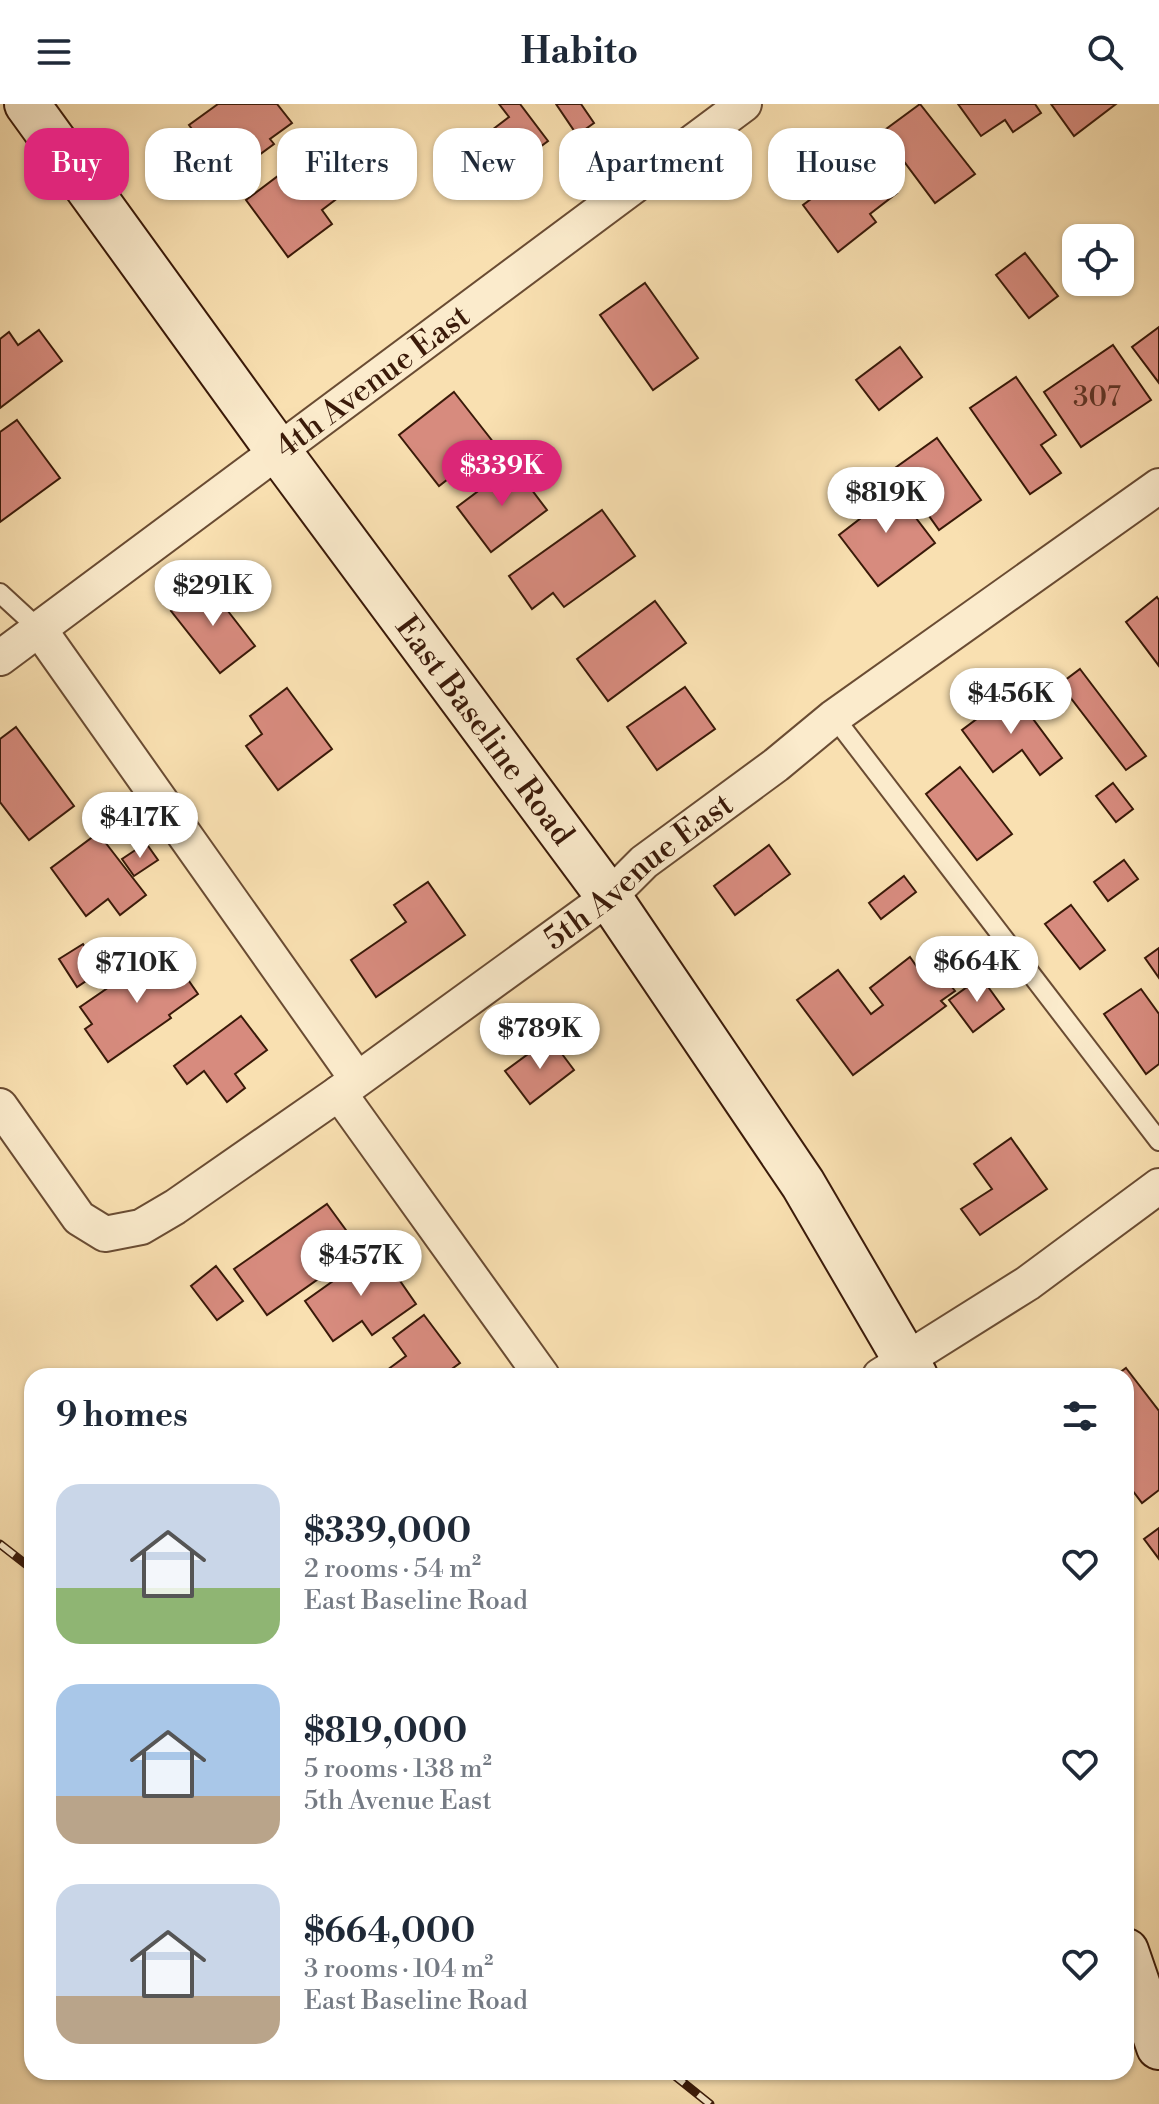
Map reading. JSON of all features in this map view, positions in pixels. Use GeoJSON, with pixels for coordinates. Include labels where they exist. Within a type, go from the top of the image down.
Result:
{"type":"FeatureCollection","features":[{"type":"Feature","properties":{"kind":"main road","name":"East Baseline Road"},"geometry":{"type":"LineString","coordinates":[[27,104],[279,452],[609,897],[803,1184],[900,1368]]}},
{"type":"Feature","properties":{"kind":"main road"},"geometry":{"type":"LineString","coordinates":[[1134,1974],[1159,2047]]}},
{"type":"Feature","properties":{"kind":"street","name":"4th Avenue East"},"geometry":{"type":"LineString","coordinates":[[0,658],[744,104]]}},
{"type":"Feature","properties":{"kind":"street","name":"5th Avenue East"},"geometry":{"type":"LineString","coordinates":[[0,1106],[79,1218],[105,1234],[141,1227],[175,1207],[348,1086],[609,897],[644,862],[776,765],[834,717],[1159,486]]}},
{"type":"Feature","properties":{"kind":"street"},"geometry":{"type":"LineString","coordinates":[[39,629],[537,1368]]}},
{"type":"Feature","properties":{"kind":"street"},"geometry":{"type":"LineString","coordinates":[[904,1368],[1028,1283],[1159,1186]]}},
{"type":"Feature","properties":{"kind":"lane"},"geometry":{"type":"LineString","coordinates":[[0,593],[39,629]]}},
{"type":"Feature","properties":{"kind":"lane"},"geometry":{"type":"LineString","coordinates":[[834,717],[1159,1141]]}},
{"type":"Feature","properties":{"kind":"building"},"geometry":{"type":"Polygon","coordinates":[[[218,104],[277,104],[292,123],[285,128],[277,128],[277,134],[270,139],[274,144],[261,154],[261,128],[191,128],[189,125],[218,104]]]}},
{"type":"Feature","properties":{"kind":"building"},"geometry":{"type":"Polygon","coordinates":[[[499,104],[520,104],[538,128],[495,128],[509,117],[499,104]]]}},
{"type":"Feature","properties":{"kind":"building"},"geometry":{"type":"Polygon","coordinates":[[[556,104],[581,104],[594,123],[587,128],[572,128],[556,104]]]}},
{"type":"Feature","properties":{"kind":"building"},"geometry":{"type":"Polygon","coordinates":[[[920,104],[975,174],[935,203],[905,163],[905,128],[887,128],[920,104]]]}},
{"type":"Feature","properties":{"kind":"building"},"geometry":{"type":"Polygon","coordinates":[[[958,104],[1035,104],[1041,113],[1013,132],[1005,120],[981,136],[958,104]]]}},
{"type":"Feature","properties":{"kind":"building"},"geometry":{"type":"Polygon","coordinates":[[[1051,104],[1116,104],[1074,136],[1051,104]]]}},
{"type":"Feature","properties":{"kind":"building"},"geometry":{"type":"Polygon","coordinates":[[[277,177],[277,200],[335,200],[322,210],[332,224],[288,257],[246,200],[261,200],[261,189],[277,177]]]}},
{"type":"Feature","properties":{"kind":"building"},"geometry":{"type":"Polygon","coordinates":[[[810,200],[888,200],[870,214],[876,222],[838,252],[803,205],[810,200]]]}},
{"type":"Feature","properties":{"kind":"building"},"geometry":{"type":"Polygon","coordinates":[[[1025,253],[1058,296],[1029,318],[996,275],[1025,253]]]}},
{"type":"Feature","properties":{"kind":"building"},"geometry":{"type":"Polygon","coordinates":[[[645,283],[698,358],[653,390],[600,315],[645,283]]]}},
{"type":"Feature","properties":{"kind":"building"},"geometry":{"type":"Polygon","coordinates":[[[1159,327],[1159,383],[1132,347],[1159,327]]]}},
{"type":"Feature","properties":{"kind":"building"},"geometry":{"type":"Polygon","coordinates":[[[39,330],[62,361],[0,408],[0,339],[9,332],[18,345],[39,330]]]}},
{"type":"Feature","properties":{"kind":"building"},"geometry":{"type":"Polygon","coordinates":[[[1113,345],[1151,400],[1081,447],[1044,392],[1113,345]]]}},
{"type":"Feature","properties":{"kind":"building"},"geometry":{"type":"Polygon","coordinates":[[[900,347],[922,377],[879,410],[856,380],[900,347]]]}},
{"type":"Feature","properties":{"kind":"building"},"geometry":{"type":"Polygon","coordinates":[[[1016,377],[1056,435],[1041,445],[1061,473],[1030,494],[970,408],[1016,377]]]}},
{"type":"Feature","properties":{"kind":"building"},"geometry":{"type":"Polygon","coordinates":[[[454,392],[494,443],[439,486],[399,435],[454,392]]]}},
{"type":"Feature","properties":{"kind":"building"},"geometry":{"type":"Polygon","coordinates":[[[17,420],[60,478],[0,522],[0,432],[17,420]]]}},
{"type":"Feature","properties":{"kind":"building"},"geometry":{"type":"Polygon","coordinates":[[[937,438],[981,500],[939,530],[895,468],[937,438]]]}},
{"type":"Feature","properties":{"kind":"building"},"geometry":{"type":"Polygon","coordinates":[[[513,465],[547,510],[491,552],[457,507],[513,465]]]}},
{"type":"Feature","properties":{"kind":"building"},"geometry":{"type":"Polygon","coordinates":[[[887,480],[935,543],[878,586],[839,535],[874,508],[866,496],[887,480]]]}},
{"type":"Feature","properties":{"kind":"building"},"geometry":{"type":"Polygon","coordinates":[[[602,510],[635,556],[564,607],[553,593],[532,609],[509,576],[602,510]]]}},
{"type":"Feature","properties":{"kind":"building"},"geometry":{"type":"Polygon","coordinates":[[[207,584],[255,646],[220,673],[171,611],[207,584]]]}},
{"type":"Feature","properties":{"kind":"building"},"geometry":{"type":"Polygon","coordinates":[[[1157,597],[1159,600],[1159,666],[1126,622],[1157,597]]]}},
{"type":"Feature","properties":{"kind":"building"},"geometry":{"type":"Polygon","coordinates":[[[655,601],[686,643],[608,701],[577,659],[655,601]]]}},
{"type":"Feature","properties":{"kind":"building"},"geometry":{"type":"Polygon","coordinates":[[[1080,669],[1146,756],[1126,770],[1060,684],[1080,669]]]}},
{"type":"Feature","properties":{"kind":"building"},"geometry":{"type":"Polygon","coordinates":[[[685,687],[715,729],[657,770],[627,727],[685,687]]]}},
{"type":"Feature","properties":{"kind":"building"},"geometry":{"type":"Polygon","coordinates":[[[287,688],[332,749],[278,790],[246,746],[262,734],[250,716],[287,688]]]}},
{"type":"Feature","properties":{"kind":"building"},"geometry":{"type":"Polygon","coordinates":[[[1013,692],[1062,758],[1040,775],[1022,750],[993,772],[962,730],[1013,692]]]}},
{"type":"Feature","properties":{"kind":"building"},"geometry":{"type":"Polygon","coordinates":[[[16,727],[74,806],[29,840],[0,802],[0,739],[16,727]]]}},
{"type":"Feature","properties":{"kind":"building"},"geometry":{"type":"Polygon","coordinates":[[[960,767],[1012,834],[977,860],[926,794],[960,767]]]}},
{"type":"Feature","properties":{"kind":"building"},"geometry":{"type":"Polygon","coordinates":[[[1113,783],[1133,809],[1116,822],[1096,796],[1113,783]]]}},
{"type":"Feature","properties":{"kind":"building"},"geometry":{"type":"Polygon","coordinates":[[[98,833],[146,895],[120,915],[108,899],[86,916],[51,868],[98,833]]]}},
{"type":"Feature","properties":{"kind":"building"},"geometry":{"type":"Polygon","coordinates":[[[146,843],[158,860],[134,876],[122,859],[146,843]]]}},
{"type":"Feature","properties":{"kind":"building"},"geometry":{"type":"Polygon","coordinates":[[[769,845],[790,874],[735,915],[714,886],[769,845]]]}},
{"type":"Feature","properties":{"kind":"building"},"geometry":{"type":"Polygon","coordinates":[[[1124,860],[1138,879],[1108,901],[1094,882],[1124,860]]]}},
{"type":"Feature","properties":{"kind":"building"},"geometry":{"type":"Polygon","coordinates":[[[904,876],[916,892],[881,919],[869,903],[904,876]]]}},
{"type":"Feature","properties":{"kind":"building"},"geometry":{"type":"Polygon","coordinates":[[[428,882],[465,935],[376,997],[351,960],[406,922],[394,905],[428,882]]]}},
{"type":"Feature","properties":{"kind":"building"},"geometry":{"type":"Polygon","coordinates":[[[1071,905],[1105,950],[1080,969],[1045,924],[1071,905]]]}},
{"type":"Feature","properties":{"kind":"building"},"geometry":{"type":"Polygon","coordinates":[[[83,944],[101,971],[77,987],[59,959],[83,944]]]}},
{"type":"Feature","properties":{"kind":"building"},"geometry":{"type":"Polygon","coordinates":[[[166,948],[198,994],[169,1015],[171,1018],[108,1062],[85,1029],[92,1024],[80,1007],[166,948]]]}},
{"type":"Feature","properties":{"kind":"building"},"geometry":{"type":"Polygon","coordinates":[[[1159,948],[1159,978],[1145,958],[1159,948]]]}},
{"type":"Feature","properties":{"kind":"building"},"geometry":{"type":"Polygon","coordinates":[[[910,957],[924,977],[937,968],[955,991],[941,1001],[946,1006],[853,1075],[797,1000],[838,970],[871,1014],[883,1005],[870,988],[910,957]]]}},
{"type":"Feature","properties":{"kind":"building"},"geometry":{"type":"Polygon","coordinates":[[[981,977],[1004,1009],[973,1032],[949,1000],[981,977]]]}},
{"type":"Feature","properties":{"kind":"building"},"geometry":{"type":"Polygon","coordinates":[[[1141,989],[1159,1014],[1159,1064],[1146,1074],[1104,1014],[1141,989]]]}},
{"type":"Feature","properties":{"kind":"building"},"geometry":{"type":"Polygon","coordinates":[[[241,1016],[267,1050],[235,1074],[245,1088],[227,1102],[204,1071],[187,1084],[174,1066],[241,1016]]]}},
{"type":"Feature","properties":{"kind":"building"},"geometry":{"type":"Polygon","coordinates":[[[550,1038],[574,1070],[530,1104],[505,1071],[550,1038]]]}},
{"type":"Feature","properties":{"kind":"building"},"geometry":{"type":"Polygon","coordinates":[[[1011,1138],[1047,1189],[980,1235],[961,1209],[992,1189],[974,1164],[1011,1138]]]}},
{"type":"Feature","properties":{"kind":"building"},"geometry":{"type":"Polygon","coordinates":[[[327,1204],[351,1237],[331,1250],[341,1263],[267,1315],[234,1269],[327,1204]]]}},
{"type":"Feature","properties":{"kind":"building"},"geometry":{"type":"Polygon","coordinates":[[[378,1249],[416,1304],[372,1335],[362,1321],[333,1341],[305,1301],[378,1249]]]}},
{"type":"Feature","properties":{"kind":"building"},"geometry":{"type":"Polygon","coordinates":[[[216,1266],[243,1301],[217,1320],[191,1286],[216,1266]]]}},
{"type":"Feature","properties":{"kind":"building"},"geometry":{"type":"Polygon","coordinates":[[[424,1315],[460,1363],[453,1368],[390,1368],[406,1356],[393,1338],[424,1315]]]}},
{"type":"Feature","properties":{"kind":"building"},"geometry":{"type":"Polygon","coordinates":[[[1134,1378],[1159,1411],[1159,1490],[1142,1503],[1134,1492],[1134,1378]]]}},
{"type":"Feature","properties":{"kind":"building"},"geometry":{"type":"Polygon","coordinates":[[[1159,1528],[1159,1559],[1144,1539],[1159,1528]]]}},
{"type":"Feature","properties":{"kind":"railway"},"geometry":{"type":"LineString","coordinates":[[0,1544],[24,1563]]}},
{"type":"Feature","properties":{"kind":"railway"},"geometry":{"type":"LineString","coordinates":[[680,2080],[710,2104]]}}]}
